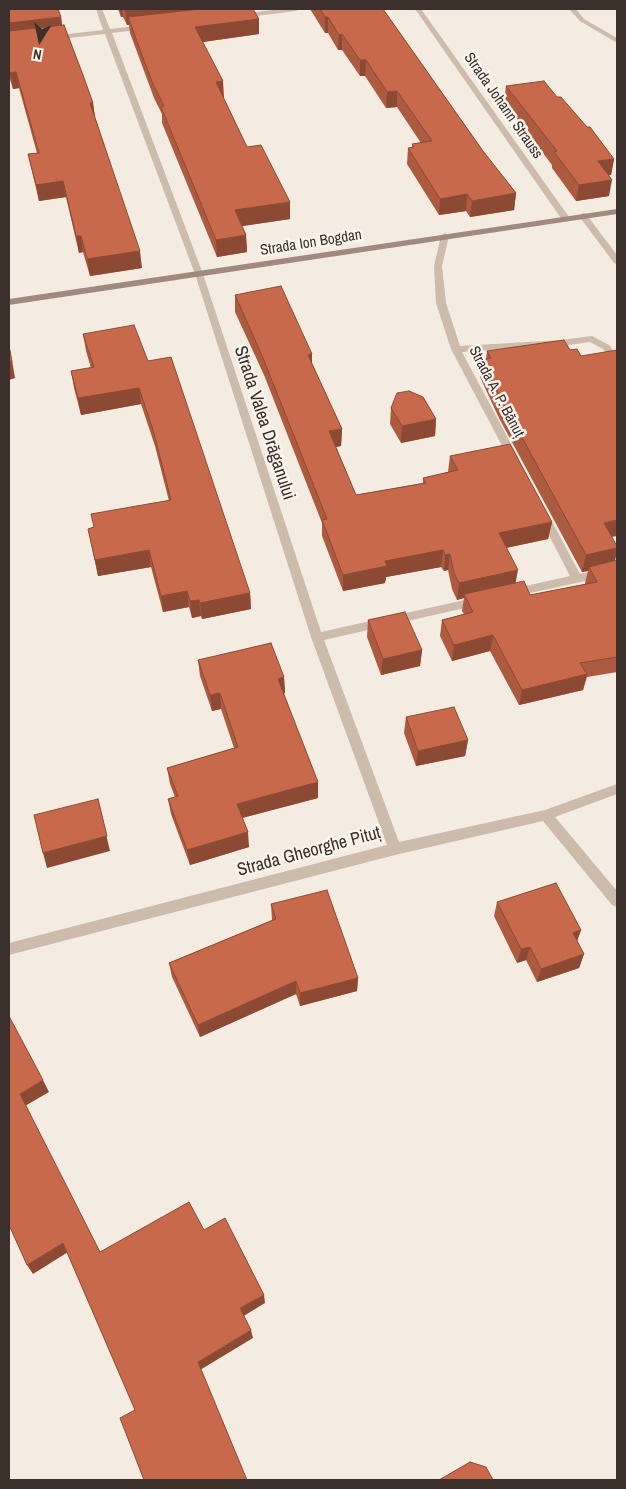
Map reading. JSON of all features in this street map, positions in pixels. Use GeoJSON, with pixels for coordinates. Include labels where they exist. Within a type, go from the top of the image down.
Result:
{"type":"FeatureCollection","features":[{"type":"Feature","properties":{"kind":"main road","name":"Strada Ion Bogdan"},"geometry":{"type":"LineString","coordinates":[[9,302],[617,211]]}},
{"type":"Feature","properties":{"kind":"street","name":"Strada Valea Drăganului"},"geometry":{"type":"LineString","coordinates":[[99,9],[199,274],[317,637],[395,849]]}},
{"type":"Feature","properties":{"kind":"street"},"geometry":{"type":"LineString","coordinates":[[227,17],[296,9]]}},
{"type":"Feature","properties":{"kind":"street","name":"Strada Johann Strauss"},"geometry":{"type":"LineString","coordinates":[[418,9],[566,218]]}},
{"type":"Feature","properties":{"kind":"street"},"geometry":{"type":"LineString","coordinates":[[572,9],[582,20],[617,41]]}},
{"type":"Feature","properties":{"kind":"street"},"geometry":{"type":"LineString","coordinates":[[38,39],[157,25]]}},
{"type":"Feature","properties":{"kind":"street"},"geometry":{"type":"LineString","coordinates":[[583,216],[617,261]]}},
{"type":"Feature","properties":{"kind":"street","name":"Strada A. P. Bănuț"},"geometry":{"type":"LineString","coordinates":[[445,236],[438,266],[441,304],[456,349],[521,472]]}},
{"type":"Feature","properties":{"kind":"street"},"geometry":{"type":"LineString","coordinates":[[456,349],[561,343],[592,339],[606,346],[617,363]]}},
{"type":"Feature","properties":{"kind":"street"},"geometry":{"type":"LineString","coordinates":[[540,508],[577,578]]}},
{"type":"Feature","properties":{"kind":"street"},"geometry":{"type":"LineString","coordinates":[[317,637],[617,570]]}},
{"type":"Feature","properties":{"kind":"street","name":"Strada Gheorghe Pituț"},"geometry":{"type":"LineString","coordinates":[[9,949],[395,849],[546,815],[617,788]]}},
{"type":"Feature","properties":{"kind":"street"},"geometry":{"type":"LineString","coordinates":[[546,815],[617,901]]}},
{"type":"Feature","properties":{"kind":"building"},"geometry":{"type":"Polygon","coordinates":[[[9,9],[58,9],[61,17],[9,23],[9,9]]]}},
{"type":"Feature","properties":{"kind":"building"},"geometry":{"type":"Polygon","coordinates":[[[200,9],[253,9],[259,19],[195,27],[223,81],[216,82],[247,147],[261,145],[290,202],[235,210],[246,235],[216,240],[161,107],[164,106],[152,82],[128,17],[200,9]]]}},
{"type":"Feature","properties":{"kind":"building"},"geometry":{"type":"Polygon","coordinates":[[[320,9],[383,9],[483,151],[516,193],[472,201],[467,194],[440,199],[408,148],[414,147],[412,144],[432,141],[397,91],[387,92],[366,60],[360,60],[342,34],[339,35],[328,17],[325,17],[320,9]]]}},
{"type":"Feature","properties":{"kind":"building"},"geometry":{"type":"Polygon","coordinates":[[[64,25],[93,103],[90,103],[140,251],[87,259],[81,236],[76,236],[63,181],[36,185],[28,154],[39,153],[16,72],[10,73],[9,31],[64,25]]]}},
{"type":"Feature","properties":{"kind":"building"},"geometry":{"type":"Polygon","coordinates":[[[544,81],[587,127],[590,127],[614,159],[598,161],[612,180],[579,185],[554,152],[557,151],[506,86],[544,81]]]}},
{"type":"Feature","properties":{"kind":"building"},"geometry":{"type":"Polygon","coordinates":[[[281,286],[312,354],[308,355],[342,429],[329,431],[356,495],[426,483],[423,478],[458,470],[450,456],[510,444],[552,522],[499,533],[518,570],[459,583],[454,573],[450,554],[445,555],[443,550],[385,561],[387,566],[343,575],[322,520],[327,519],[263,358],[235,295],[281,286]]]}},
{"type":"Feature","properties":{"kind":"building"},"geometry":{"type":"Polygon","coordinates":[[[134,325],[148,361],[171,357],[250,593],[200,603],[199,600],[190,601],[187,591],[161,596],[149,550],[95,560],[88,529],[94,527],[91,514],[171,500],[153,430],[139,388],[78,398],[71,371],[94,367],[83,334],[134,325]]]}},
{"type":"Feature","properties":{"kind":"building"},"geometry":{"type":"Polygon","coordinates":[[[564,340],[570,350],[577,349],[581,356],[617,350],[617,520],[604,523],[617,548],[586,555],[502,401],[482,360],[491,358],[487,351],[564,340]]]}},
{"type":"Feature","properties":{"kind":"building"},"geometry":{"type":"Polygon","coordinates":[[[9,346],[12,362],[9,362],[9,346]]]}},
{"type":"Feature","properties":{"kind":"building"},"geometry":{"type":"Polygon","coordinates":[[[409,391],[423,397],[436,419],[402,426],[391,408],[397,393],[409,391]]]}},
{"type":"Feature","properties":{"kind":"building"},"geometry":{"type":"Polygon","coordinates":[[[617,560],[617,657],[580,663],[587,674],[522,690],[493,635],[454,645],[442,620],[473,612],[464,594],[524,581],[530,595],[597,582],[589,567],[617,560]]]}},
{"type":"Feature","properties":{"kind":"building"},"geometry":{"type":"Polygon","coordinates":[[[405,612],[422,650],[383,659],[368,620],[405,612]]]}},
{"type":"Feature","properties":{"kind":"building"},"geometry":{"type":"Polygon","coordinates":[[[271,643],[284,677],[278,679],[318,782],[237,804],[248,832],[187,850],[168,799],[178,796],[167,768],[238,747],[220,693],[210,695],[198,660],[271,643]]]}},
{"type":"Feature","properties":{"kind":"building"},"geometry":{"type":"Polygon","coordinates":[[[454,707],[468,740],[418,751],[406,717],[454,707]]]}},
{"type":"Feature","properties":{"kind":"building"},"geometry":{"type":"Polygon","coordinates":[[[98,799],[107,836],[43,853],[34,815],[98,799]]]}},
{"type":"Feature","properties":{"kind":"building"},"geometry":{"type":"Polygon","coordinates":[[[556,883],[581,930],[573,933],[584,954],[541,969],[530,947],[521,949],[497,902],[556,883]]]}},
{"type":"Feature","properties":{"kind":"building"},"geometry":{"type":"Polygon","coordinates":[[[327,890],[358,978],[300,993],[296,981],[198,1025],[169,963],[276,919],[271,904],[327,890]]]}},
{"type":"Feature","properties":{"kind":"building"},"geometry":{"type":"Polygon","coordinates":[[[10,1018],[43,1080],[20,1094],[100,1252],[189,1202],[204,1230],[225,1218],[264,1295],[240,1308],[251,1330],[198,1362],[247,1480],[144,1480],[120,1418],[135,1410],[63,1243],[27,1265],[9,1225],[10,1018]]]}},
{"type":"Feature","properties":{"kind":"building"},"geometry":{"type":"Polygon","coordinates":[[[470,1462],[486,1467],[493,1480],[439,1480],[470,1462]]]}}]}
